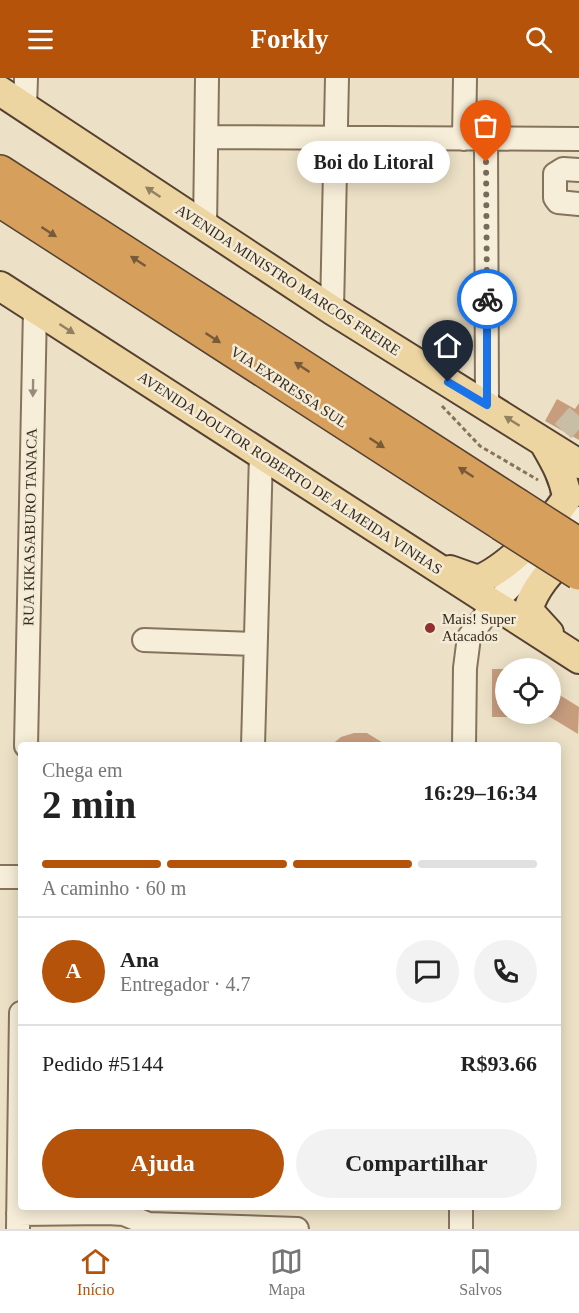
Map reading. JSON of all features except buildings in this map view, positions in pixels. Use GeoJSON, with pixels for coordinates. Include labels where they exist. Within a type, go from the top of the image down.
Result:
{"type":"FeatureCollection","features":[{"type":"Feature","properties":{"kind":"highway","name":"VIA EXPRESSA SUL"},"geometry":{"type":"LineString","coordinates":[[0,172],[509,514],[579,573]]}},
{"type":"Feature","properties":{"kind":"highway","name":"VIA EXPRESSA SUL"},"geometry":{"type":"LineString","coordinates":[[0,200],[509,514],[579,544]]}},
{"type":"Feature","properties":{"kind":"main road","name":"AVENIDA MINISTRO MARCOS FREIRE"},"geometry":{"type":"LineString","coordinates":[[0,91],[332,310],[487,405],[552,439],[579,464]]}},
{"type":"Feature","properties":{"kind":"main road","name":"AVENIDA DOUTOR ROBERTO DE ALMEIDA VINHAS"},"geometry":{"type":"LineString","coordinates":[[0,286],[571,654]]}},
{"type":"Feature","properties":{"kind":"main road"},"geometry":{"type":"LineString","coordinates":[[431,564],[478,580],[495,573],[558,511],[567,498],[552,439]]}},
{"type":"Feature","properties":{"kind":"main road"},"geometry":{"type":"LineString","coordinates":[[571,654],[528,610],[532,594],[544,578],[579,544]]}},
{"type":"Feature","properties":{"kind":"street"},"geometry":{"type":"LineString","coordinates":[[25,107],[26,78]]}},
{"type":"Feature","properties":{"kind":"street"},"geometry":{"type":"LineString","coordinates":[[205,228],[207,78]]}},
{"type":"Feature","properties":{"kind":"street"},"geometry":{"type":"LineString","coordinates":[[332,310],[337,78]]}},
{"type":"Feature","properties":{"kind":"street"},"geometry":{"type":"LineString","coordinates":[[465,78],[475,139],[487,405]]}},
{"type":"Feature","properties":{"kind":"street"},"geometry":{"type":"LineString","coordinates":[[207,136],[579,140]]}},
{"type":"Feature","properties":{"kind":"street"},"geometry":{"type":"LineString","coordinates":[[579,170],[563,169],[555,174],[555,198],[558,202],[579,204]]}},
{"type":"Feature","properties":{"kind":"street","name":"RUA KIKASABURO TANACA"},"geometry":{"type":"LineString","coordinates":[[26,742],[35,309]]}},
{"type":"Feature","properties":{"kind":"street"},"geometry":{"type":"LineString","coordinates":[[253,742],[261,454]]}},
{"type":"Feature","properties":{"kind":"street"},"geometry":{"type":"LineString","coordinates":[[464,742],[465,668],[469,637],[494,604],[579,518]]}},
{"type":"Feature","properties":{"kind":"street"},"geometry":{"type":"LineString","coordinates":[[144,640],[254,644]]}},
{"type":"Feature","properties":{"kind":"street"},"geometry":{"type":"LineString","coordinates":[[0,877],[18,877]]}},
{"type":"Feature","properties":{"kind":"street"},"geometry":{"type":"LineString","coordinates":[[461,1210],[461,1229]]}},
{"type":"Feature","properties":{"kind":"street"},"geometry":{"type":"LineString","coordinates":[[18,1221],[107,1213],[124,1215],[148,1224],[253,1221],[297,1229]]}},
{"type":"Feature","properties":{"kind":"tunnel"},"geometry":{"type":"LineString","coordinates":[[563,431],[579,413]]}},
{"type":"Feature","properties":{"kind":"way so far"},"geometry":{"type":"LineString","coordinates":[[486,162],[487,299]]}},
{"type":"Feature","properties":{"kind":"place","name":"Boi do Litoral"},"geometry":{"type":"Point","coordinates":[486,162]}},
{"type":"Feature","properties":{"kind":"place","name":"Mais! Super Atacados"},"geometry":{"type":"Point","coordinates":[430,628]}},
{"type":"Feature","properties":{"kind":"route"},"geometry":{"type":"LineString","coordinates":[[448,382],[487,405],[487,299]]}}]}
